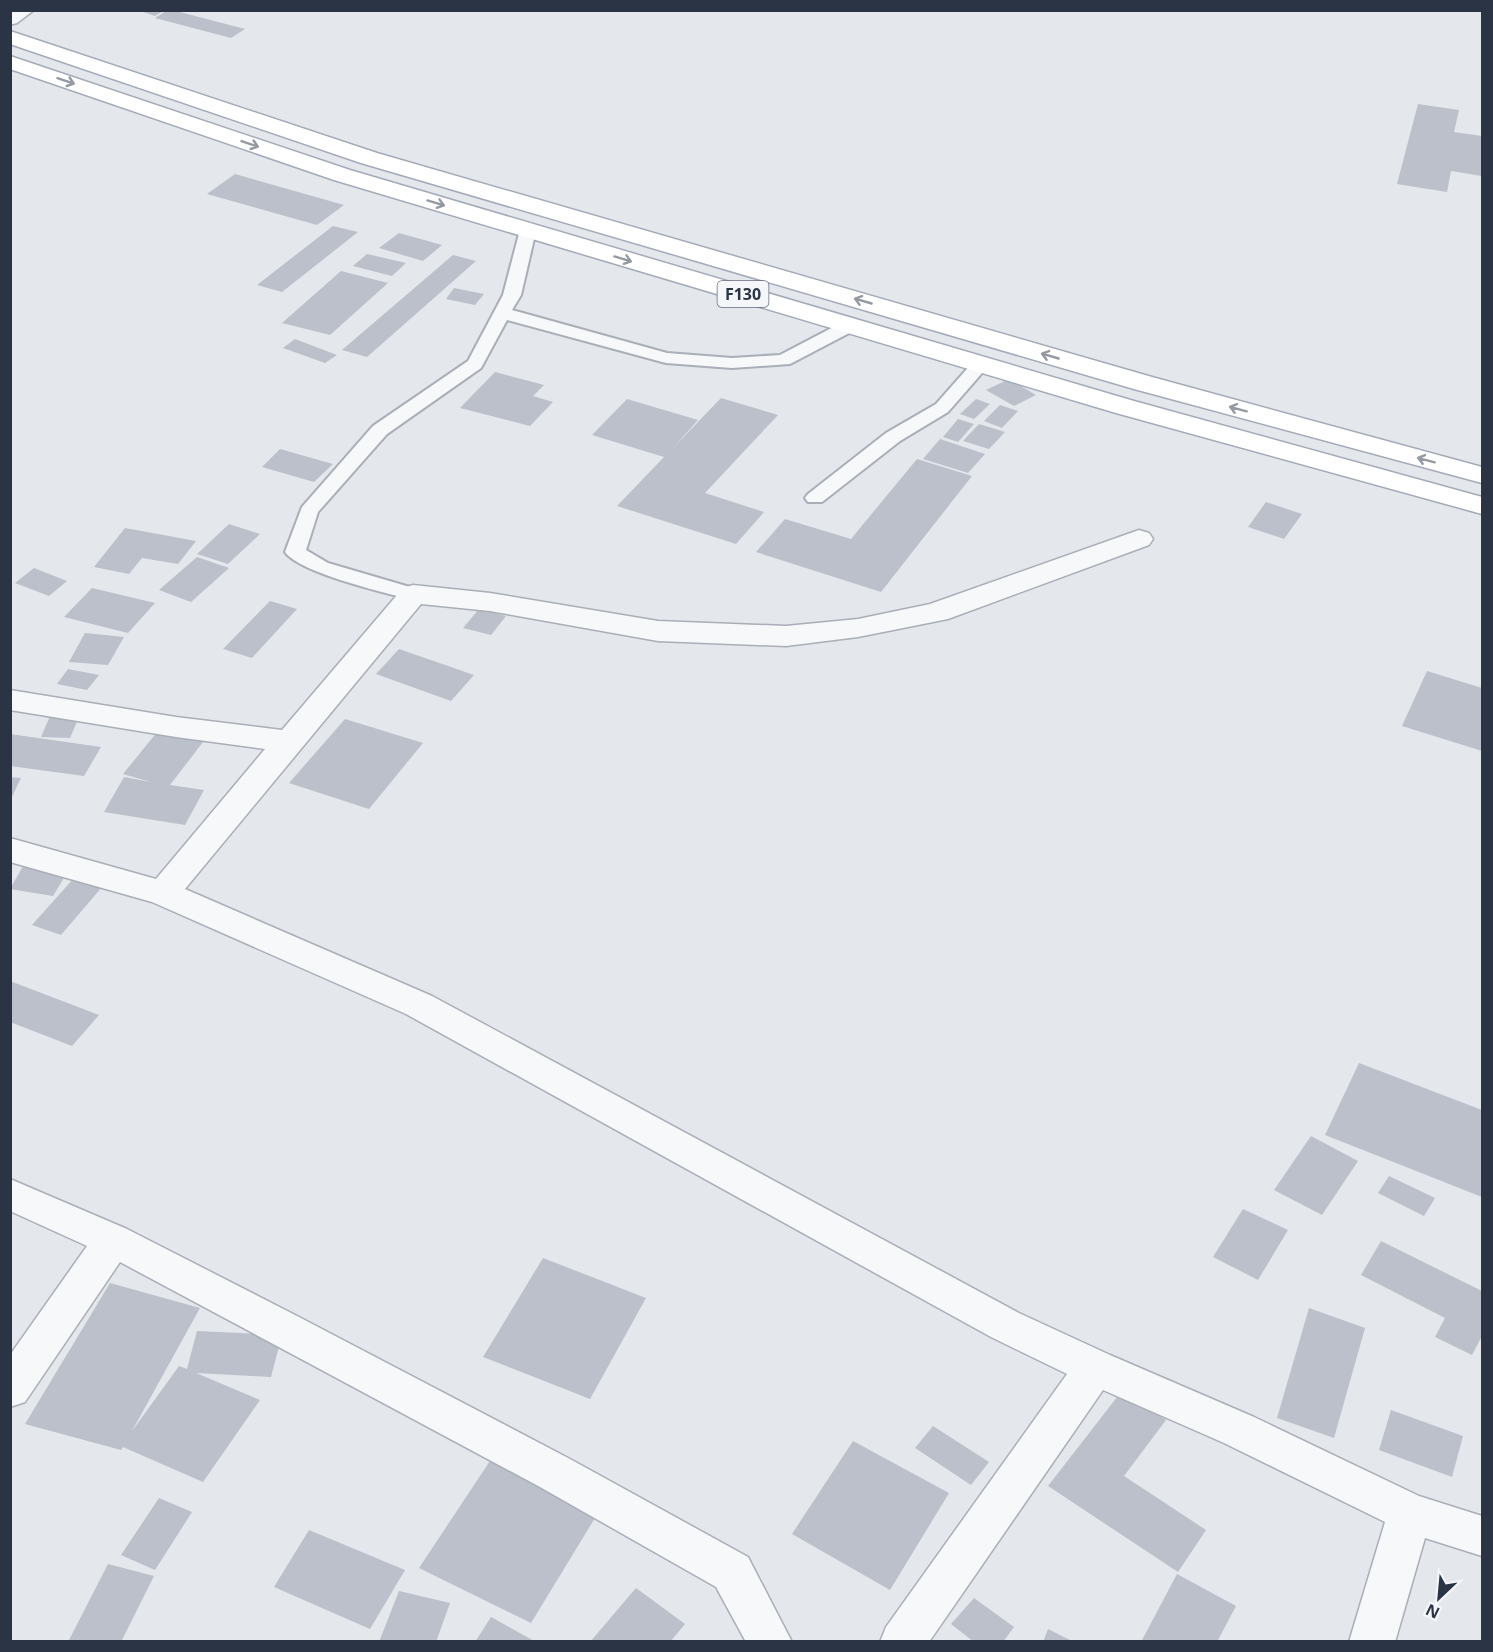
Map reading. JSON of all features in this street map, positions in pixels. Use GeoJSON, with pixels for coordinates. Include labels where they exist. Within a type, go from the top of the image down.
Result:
{"type":"FeatureCollection","features":[{"type":"Feature","properties":{"kind":"main road","name":"F130"},"geometry":{"type":"LineString","coordinates":[[10,37],[369,158],[1143,383],[1482,475]]}},
{"type":"Feature","properties":{"kind":"main road","name":"F130"},"geometry":{"type":"LineString","coordinates":[[10,62],[342,175],[1125,407],[1482,506]]}},
{"type":"Feature","properties":{"kind":"street"},"geometry":{"type":"LineString","coordinates":[[10,19],[24,10]]}},
{"type":"Feature","properties":{"kind":"street"},"geometry":{"type":"LineString","coordinates":[[163,893],[413,594],[490,602],[658,631],[786,636],[858,628],[937,612],[1139,539]]}},
{"type":"Feature","properties":{"kind":"street"},"geometry":{"type":"LineString","coordinates":[[10,699],[176,727],[290,742]]}},
{"type":"Feature","properties":{"kind":"street"},"geometry":{"type":"LineString","coordinates":[[10,850],[163,893],[419,1005],[1005,1325],[1095,1368],[1239,1430],[1410,1513],[1482,1536]]}},
{"type":"Feature","properties":{"kind":"street"},"geometry":{"type":"LineString","coordinates":[[10,1194],[113,1239],[524,1456],[732,1572],[770,1641]]}},
{"type":"Feature","properties":{"kind":"street"},"geometry":{"type":"LineString","coordinates":[[10,1389],[113,1239]]}},
{"type":"Feature","properties":{"kind":"street"},"geometry":{"type":"LineString","coordinates":[[902,1641],[1095,1368]]}},
{"type":"Feature","properties":{"kind":"street"},"geometry":{"type":"LineString","coordinates":[[1372,1641],[1410,1513]]}},
{"type":"Feature","properties":{"kind":"lane"},"geometry":{"type":"LineString","coordinates":[[413,594],[321,567],[295,552],[309,511],[380,430],[475,364],[513,295],[528,230]]}},
{"type":"Feature","properties":{"kind":"lane"},"geometry":{"type":"LineString","coordinates":[[502,313],[666,358],[732,363],[784,360],[849,326]]}},
{"type":"Feature","properties":{"kind":"lane"},"geometry":{"type":"LineString","coordinates":[[815,498],[893,437],[942,408],[980,364]]}},
{"type":"Feature","properties":{"kind":"building"},"geometry":{"type":"Polygon","coordinates":[[[137,10],[165,10],[155,16],[137,10]]]}},
{"type":"Feature","properties":{"kind":"building"},"geometry":{"type":"Polygon","coordinates":[[[168,10],[245,29],[231,38],[155,18],[168,10]]]}},
{"type":"Feature","properties":{"kind":"building"},"geometry":{"type":"Polygon","coordinates":[[[1418,104],[1459,110],[1454,132],[1482,136],[1482,176],[1451,171],[1447,192],[1397,184],[1418,104]]]}},
{"type":"Feature","properties":{"kind":"building"},"geometry":{"type":"Polygon","coordinates":[[[235,174],[344,205],[317,225],[207,194],[235,174]]]}},
{"type":"Feature","properties":{"kind":"building"},"geometry":{"type":"Polygon","coordinates":[[[333,226],[358,232],[282,292],[257,285],[333,226]]]}},
{"type":"Feature","properties":{"kind":"building"},"geometry":{"type":"Polygon","coordinates":[[[399,233],[442,245],[423,261],[379,248],[399,233]]]}},
{"type":"Feature","properties":{"kind":"building"},"geometry":{"type":"Polygon","coordinates":[[[367,254],[406,263],[392,276],[353,266],[367,254]]]}},
{"type":"Feature","properties":{"kind":"building"},"geometry":{"type":"Polygon","coordinates":[[[453,255],[476,261],[367,357],[342,350],[453,255]]]}},
{"type":"Feature","properties":{"kind":"building"},"geometry":{"type":"Polygon","coordinates":[[[341,271],[388,283],[330,335],[282,323],[341,271]]]}},
{"type":"Feature","properties":{"kind":"building"},"geometry":{"type":"Polygon","coordinates":[[[454,288],[484,294],[475,305],[446,299],[454,288]]]}},
{"type":"Feature","properties":{"kind":"building"},"geometry":{"type":"Polygon","coordinates":[[[295,339],[337,355],[325,363],[283,348],[295,339]]]}},
{"type":"Feature","properties":{"kind":"building"},"geometry":{"type":"Polygon","coordinates":[[[495,372],[544,385],[533,396],[553,402],[530,426],[460,408],[495,372]]]}},
{"type":"Feature","properties":{"kind":"building"},"geometry":{"type":"Polygon","coordinates":[[[1009,379],[1036,395],[1014,406],[986,390],[1009,379]]]}},
{"type":"Feature","properties":{"kind":"building"},"geometry":{"type":"Polygon","coordinates":[[[721,398],[778,415],[705,493],[764,512],[736,544],[617,506],[664,457],[592,435],[627,399],[698,420],[672,449],[721,398]]]}},
{"type":"Feature","properties":{"kind":"building"},"geometry":{"type":"Polygon","coordinates":[[[976,399],[990,404],[974,419],[960,414],[976,399]]]}},
{"type":"Feature","properties":{"kind":"building"},"geometry":{"type":"Polygon","coordinates":[[[1000,405],[1018,411],[1002,428],[984,421],[1000,405]]]}},
{"type":"Feature","properties":{"kind":"building"},"geometry":{"type":"Polygon","coordinates":[[[958,419],[974,424],[958,442],[943,437],[958,419]]]}},
{"type":"Feature","properties":{"kind":"building"},"geometry":{"type":"Polygon","coordinates":[[[979,424],[1005,432],[989,449],[963,441],[979,424]]]}},
{"type":"Feature","properties":{"kind":"building"},"geometry":{"type":"Polygon","coordinates":[[[940,439],[985,454],[968,473],[923,459],[940,439]]]}},
{"type":"Feature","properties":{"kind":"building"},"geometry":{"type":"Polygon","coordinates":[[[280,449],[333,464],[314,482],[262,467],[280,449]]]}},
{"type":"Feature","properties":{"kind":"building"},"geometry":{"type":"Polygon","coordinates":[[[917,459],[972,476],[881,592],[756,552],[785,519],[851,539],[917,459]]]}},
{"type":"Feature","properties":{"kind":"building"},"geometry":{"type":"Polygon","coordinates":[[[1266,502],[1302,514],[1284,539],[1248,527],[1266,502]]]}},
{"type":"Feature","properties":{"kind":"building"},"geometry":{"type":"Polygon","coordinates":[[[229,524],[260,534],[228,564],[197,554],[229,524]]]}},
{"type":"Feature","properties":{"kind":"building"},"geometry":{"type":"Polygon","coordinates":[[[125,528],[196,541],[178,564],[142,558],[129,574],[94,567],[125,528]]]}},
{"type":"Feature","properties":{"kind":"building"},"geometry":{"type":"Polygon","coordinates":[[[197,557],[229,568],[191,602],[159,590],[197,557]]]}},
{"type":"Feature","properties":{"kind":"building"},"geometry":{"type":"Polygon","coordinates":[[[34,568],[67,581],[49,596],[15,583],[34,568]]]}},
{"type":"Feature","properties":{"kind":"building"},"geometry":{"type":"Polygon","coordinates":[[[92,588],[155,603],[128,633],[64,617],[92,588]]]}},
{"type":"Feature","properties":{"kind":"building"},"geometry":{"type":"Polygon","coordinates":[[[270,601],[297,609],[252,658],[223,649],[270,601]]]}},
{"type":"Feature","properties":{"kind":"building"},"geometry":{"type":"Polygon","coordinates":[[[479,609],[506,616],[491,635],[463,628],[479,609]]]}},
{"type":"Feature","properties":{"kind":"building"},"geometry":{"type":"Polygon","coordinates":[[[85,633],[124,637],[108,665],[69,662],[85,633]]]}},
{"type":"Feature","properties":{"kind":"building"},"geometry":{"type":"Polygon","coordinates":[[[399,649],[474,675],[451,701],[376,674],[399,649]]]}},
{"type":"Feature","properties":{"kind":"building"},"geometry":{"type":"Polygon","coordinates":[[[68,669],[99,675],[87,690],[57,684],[68,669]]]}},
{"type":"Feature","properties":{"kind":"building"},"geometry":{"type":"Polygon","coordinates":[[[1427,671],[1482,688],[1482,751],[1402,726],[1427,671]]]}},
{"type":"Feature","properties":{"kind":"building"},"geometry":{"type":"Polygon","coordinates":[[[50,716],[79,717],[70,738],[41,737],[50,716]]]}},
{"type":"Feature","properties":{"kind":"building"},"geometry":{"type":"Polygon","coordinates":[[[345,719],[423,743],[369,809],[289,783],[345,719]]]}},
{"type":"Feature","properties":{"kind":"building"},"geometry":{"type":"Polygon","coordinates":[[[158,731],[203,742],[170,785],[204,790],[185,825],[104,812],[124,777],[151,782],[123,774],[158,731]]]}},
{"type":"Feature","properties":{"kind":"building"},"geometry":{"type":"Polygon","coordinates":[[[10,734],[101,747],[84,776],[10,766],[10,734]]]}},
{"type":"Feature","properties":{"kind":"building"},"geometry":{"type":"Polygon","coordinates":[[[10,777],[21,778],[10,801],[10,777]]]}},
{"type":"Feature","properties":{"kind":"building"},"geometry":{"type":"Polygon","coordinates":[[[26,861],[70,868],[53,896],[10,889],[26,861]]]}},
{"type":"Feature","properties":{"kind":"building"},"geometry":{"type":"Polygon","coordinates":[[[74,878],[102,887],[61,935],[32,925],[74,878]]]}},
{"type":"Feature","properties":{"kind":"building"},"geometry":{"type":"Polygon","coordinates":[[[10,981],[99,1015],[72,1046],[10,1022],[10,981]]]}},
{"type":"Feature","properties":{"kind":"building"},"geometry":{"type":"Polygon","coordinates":[[[1359,1063],[1482,1110],[1482,1197],[1325,1135],[1359,1063]]]}},
{"type":"Feature","properties":{"kind":"building"},"geometry":{"type":"Polygon","coordinates":[[[1311,1136],[1358,1161],[1322,1215],[1274,1190],[1311,1136]]]}},
{"type":"Feature","properties":{"kind":"building"},"geometry":{"type":"Polygon","coordinates":[[[1389,1176],[1435,1198],[1424,1216],[1378,1193],[1389,1176]]]}},
{"type":"Feature","properties":{"kind":"building"},"geometry":{"type":"Polygon","coordinates":[[[1243,1209],[1288,1230],[1258,1280],[1213,1257],[1243,1209]]]}},
{"type":"Feature","properties":{"kind":"building"},"geometry":{"type":"Polygon","coordinates":[[[1381,1241],[1482,1291],[1482,1336],[1472,1355],[1435,1337],[1445,1318],[1361,1275],[1381,1241]]]}},
{"type":"Feature","properties":{"kind":"building"},"geometry":{"type":"Polygon","coordinates":[[[543,1258],[646,1298],[590,1399],[483,1357],[543,1258]]]}},
{"type":"Feature","properties":{"kind":"building"},"geometry":{"type":"Polygon","coordinates":[[[110,1283],[200,1308],[132,1431],[179,1366],[187,1369],[197,1331],[282,1335],[271,1377],[196,1373],[260,1400],[203,1482],[123,1447],[121,1450],[25,1424],[110,1283]]]}},
{"type":"Feature","properties":{"kind":"building"},"geometry":{"type":"Polygon","coordinates":[[[1309,1308],[1365,1328],[1334,1438],[1277,1418],[1309,1308]]]}},
{"type":"Feature","properties":{"kind":"building"},"geometry":{"type":"Polygon","coordinates":[[[1121,1392],[1166,1420],[1124,1476],[1206,1530],[1178,1572],[1048,1486],[1121,1392]]]}},
{"type":"Feature","properties":{"kind":"building"},"geometry":{"type":"Polygon","coordinates":[[[1391,1410],[1463,1436],[1452,1477],[1379,1450],[1391,1410]]]}},
{"type":"Feature","properties":{"kind":"building"},"geometry":{"type":"Polygon","coordinates":[[[933,1426],[989,1462],[971,1485],[915,1448],[933,1426]]]}},
{"type":"Feature","properties":{"kind":"building"},"geometry":{"type":"Polygon","coordinates":[[[853,1441],[949,1493],[890,1590],[792,1534],[853,1441]]]}},
{"type":"Feature","properties":{"kind":"building"},"geometry":{"type":"Polygon","coordinates":[[[490,1461],[598,1513],[531,1623],[419,1568],[490,1461]]]}},
{"type":"Feature","properties":{"kind":"building"},"geometry":{"type":"Polygon","coordinates":[[[159,1498],[192,1512],[155,1570],[121,1555],[159,1498]]]}},
{"type":"Feature","properties":{"kind":"building"},"geometry":{"type":"Polygon","coordinates":[[[309,1530],[405,1570],[370,1629],[274,1587],[309,1530]]]}},
{"type":"Feature","properties":{"kind":"building"},"geometry":{"type":"Polygon","coordinates":[[[108,1564],[154,1576],[121,1642],[68,1642],[108,1564]]]}},
{"type":"Feature","properties":{"kind":"building"},"geometry":{"type":"Polygon","coordinates":[[[1177,1574],[1236,1606],[1217,1642],[1141,1642],[1177,1574]]]}},
{"type":"Feature","properties":{"kind":"building"},"geometry":{"type":"Polygon","coordinates":[[[636,1588],[685,1624],[670,1642],[590,1642],[636,1588]]]}},
{"type":"Feature","properties":{"kind":"building"},"geometry":{"type":"Polygon","coordinates":[[[399,1591],[450,1603],[436,1642],[379,1642],[399,1591]]]}},
{"type":"Feature","properties":{"kind":"building"},"geometry":{"type":"Polygon","coordinates":[[[974,1598],[1014,1627],[1003,1642],[974,1642],[951,1624],[974,1598]]]}},
{"type":"Feature","properties":{"kind":"building"},"geometry":{"type":"Polygon","coordinates":[[[491,1617],[536,1642],[475,1642],[491,1617]]]}},
{"type":"Feature","properties":{"kind":"building"},"geometry":{"type":"Polygon","coordinates":[[[1048,1629],[1074,1642],[1043,1642],[1048,1629]]]}}]}
